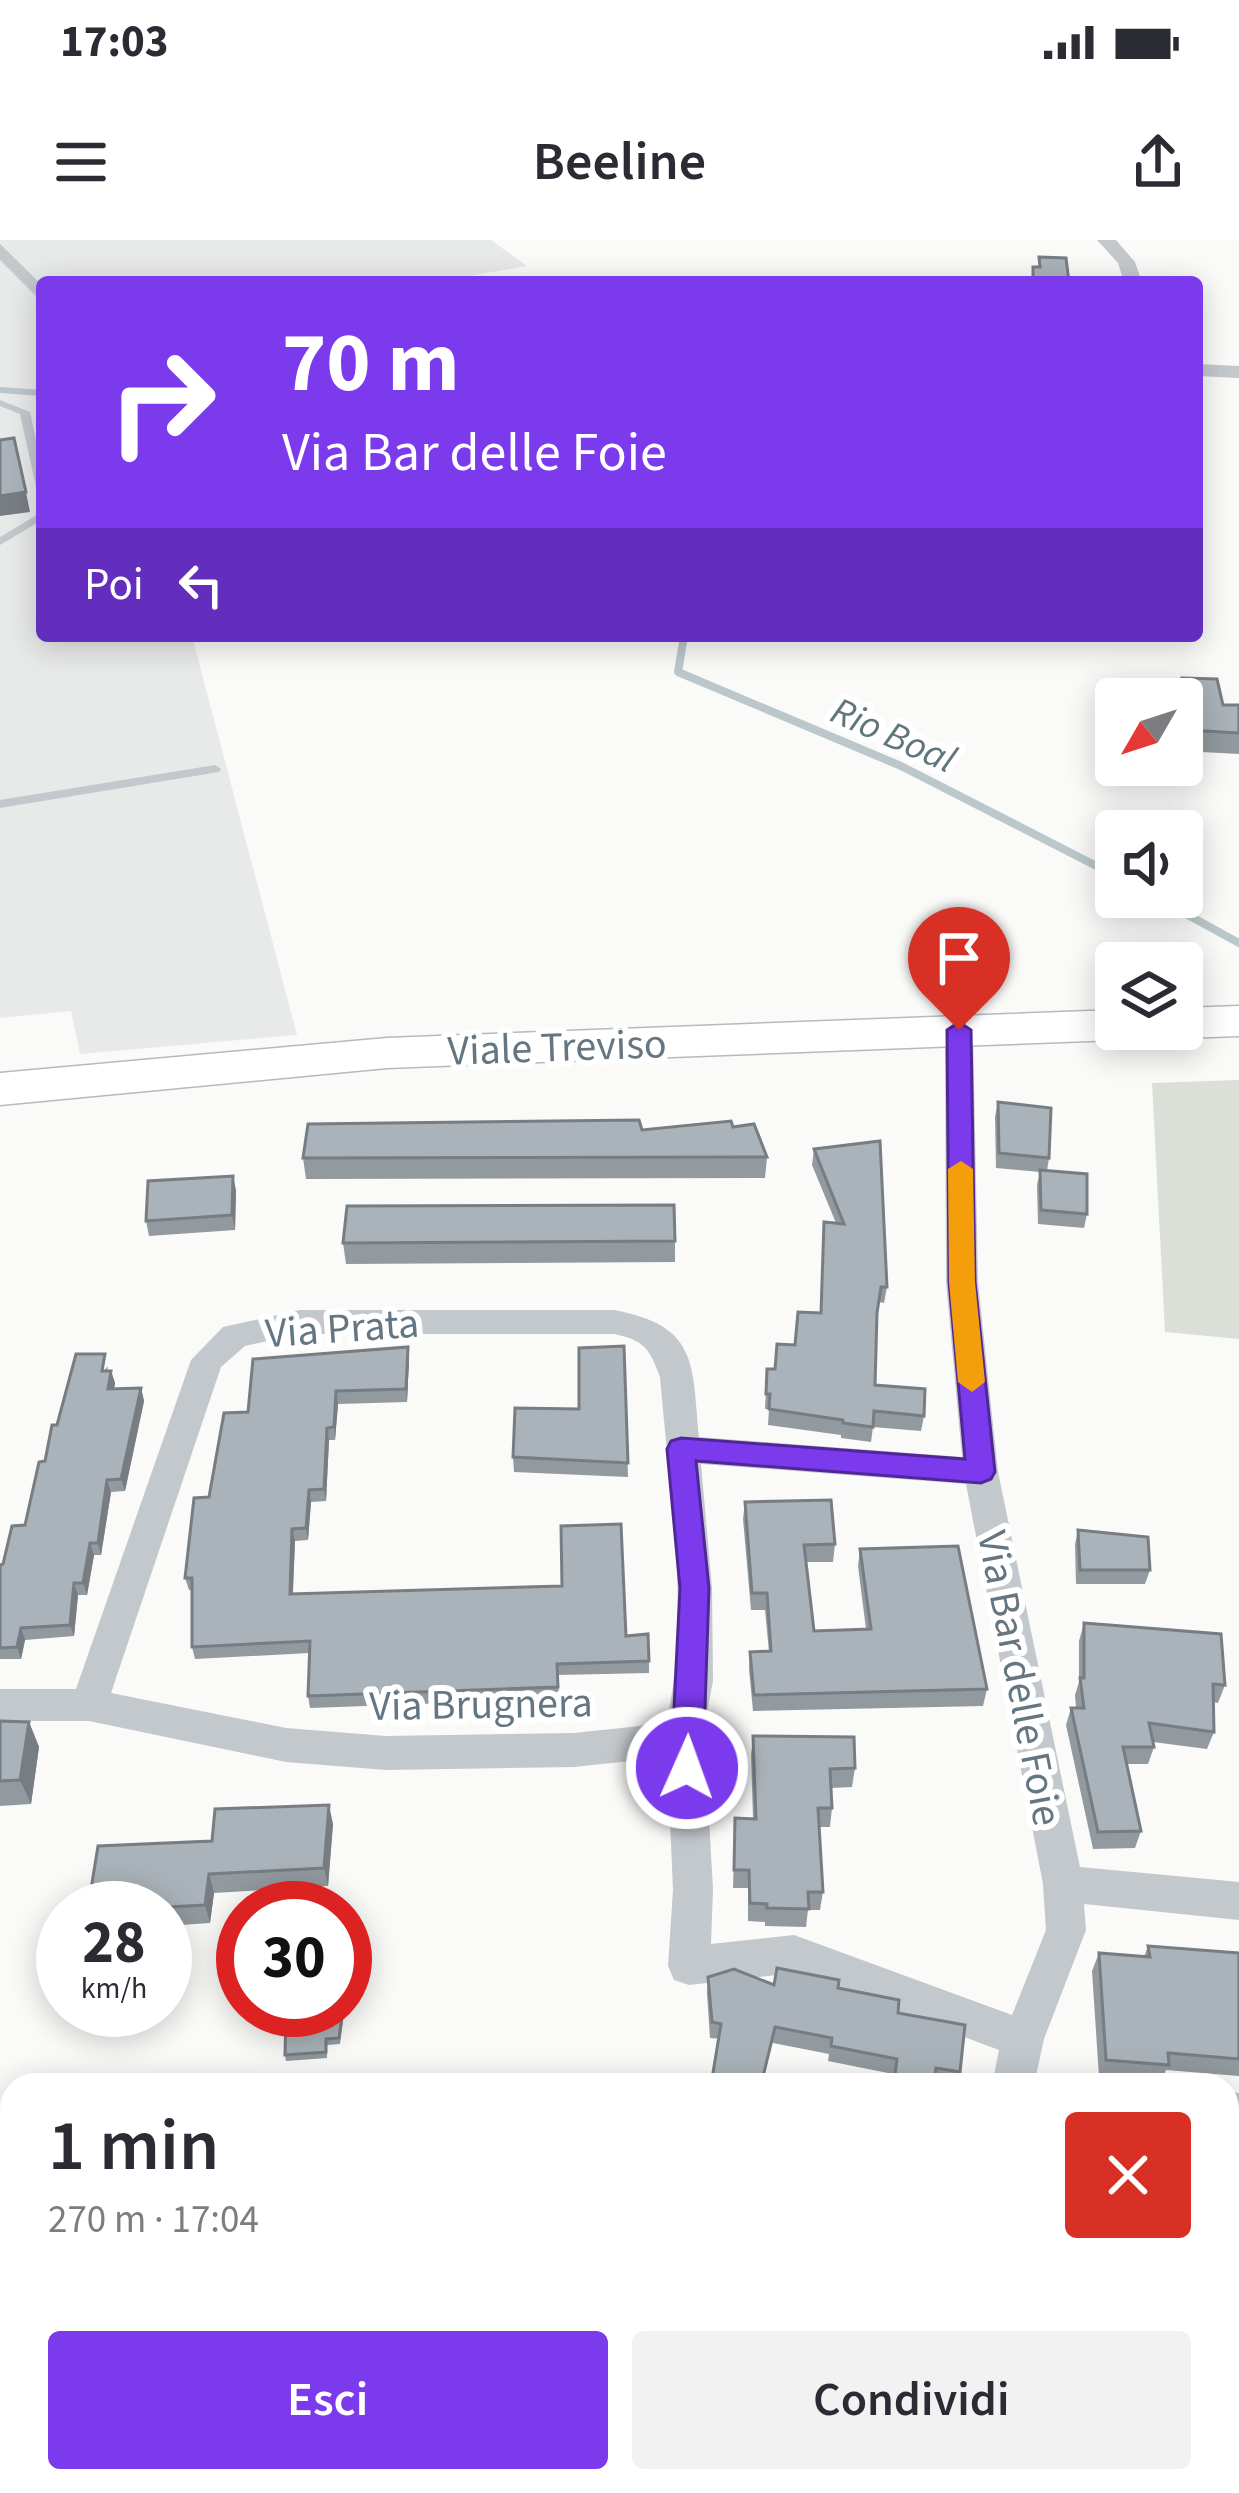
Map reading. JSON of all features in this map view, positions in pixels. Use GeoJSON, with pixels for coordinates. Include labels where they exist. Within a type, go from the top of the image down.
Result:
{"type":"FeatureCollection","features":[{"type":"Feature","properties":{"kind":"main road"},"geometry":{"type":"LineString","coordinates":[[1203,1022],[1239,1021]]}},
{"type":"Feature","properties":{"kind":"main road","name":"Viale Treviso"},"geometry":{"type":"LineString","coordinates":[[0,1089],[387,1053],[1095,1026]]}},
{"type":"Feature","properties":{"kind":"street"},"geometry":{"type":"LineString","coordinates":[[1106,240],[1126,262],[1131,276]]}},
{"type":"Feature","properties":{"kind":"street"},"geometry":{"type":"LineString","coordinates":[[0,249],[36,289]]}},
{"type":"Feature","properties":{"kind":"street"},"geometry":{"type":"LineString","coordinates":[[1203,370],[1239,372]]}},
{"type":"Feature","properties":{"kind":"street","name":"Via Bar delle Foie"},"geometry":{"type":"LineString","coordinates":[[959,1030],[962,1282],[981,1472],[1063,1885],[1066,1930],[1022,2071]]}},
{"type":"Feature","properties":{"kind":"street","name":"Via Prata"},"geometry":{"type":"LineString","coordinates":[[89,1705],[207,1360],[235,1336],[300,1322],[442,1319],[614,1322],[645,1328],[664,1342],[677,1377],[681,1449]]}},
{"type":"Feature","properties":{"kind":"street"},"geometry":{"type":"LineString","coordinates":[[681,1449],[694,1588],[694,1681],[686,1727],[693,1890],[689,1966],[794,1954],[1022,2071]]}},
{"type":"Feature","properties":{"kind":"street","name":"Via Bar delle Foie"},"geometry":{"type":"LineString","coordinates":[[681,1449],[981,1472]]}},
{"type":"Feature","properties":{"kind":"street","name":"Via Brugnera"},"geometry":{"type":"LineString","coordinates":[[0,1705],[89,1705],[286,1745],[386,1754],[574,1750],[640,1743],[686,1727]]}},
{"type":"Feature","properties":{"kind":"street","name":"Via Bar delle Foie"},"geometry":{"type":"LineString","coordinates":[[1063,1885],[1239,1901]]}},
{"type":"Feature","properties":{"kind":"lane"},"geometry":{"type":"LineString","coordinates":[[0,403],[25,412],[36,463]]}},
{"type":"Feature","properties":{"kind":"lane"},"geometry":{"type":"LineString","coordinates":[[0,542],[36,519]]}},
{"type":"Feature","properties":{"kind":"lane"},"geometry":{"type":"LineString","coordinates":[[0,804],[214,769]]}},
{"type":"Feature","properties":{"kind":"shaded area"},"geometry":{"type":"Polygon","coordinates":[[[0,240],[491,240],[527,266],[469,276],[36,276],[36,642],[194,642],[297,1035],[80,1054],[71,1011],[0,1018],[0,240]]]}},
{"type":"Feature","properties":{"kind":"shaded area"},"geometry":{"type":"Polygon","coordinates":[[[1239,1080],[1239,1339],[1165,1332],[1152,1083],[1239,1080]]]}},
{"type":"Feature","properties":{"kind":"building"},"geometry":{"type":"Polygon","coordinates":[[[1039,257],[1066,258],[1068,276],[1033,276],[1033,267],[1040,267],[1039,257]]]}},
{"type":"Feature","properties":{"kind":"building"},"geometry":{"type":"Polygon","coordinates":[[[14,438],[26,492],[0,496],[0,440],[14,438]]]}},
{"type":"Feature","properties":{"kind":"building"},"geometry":{"type":"Polygon","coordinates":[[[1203,679],[1217,679],[1223,705],[1239,705],[1239,733],[1203,731],[1203,679]]]}},
{"type":"Feature","properties":{"kind":"building"},"geometry":{"type":"Polygon","coordinates":[[[998,1102],[1051,1108],[1049,1158],[999,1153],[998,1102]]]}},
{"type":"Feature","properties":{"kind":"building"},"geometry":{"type":"Polygon","coordinates":[[[639,1120],[642,1130],[731,1121],[733,1127],[754,1124],[767,1157],[303,1158],[308,1124],[639,1120]]]}},
{"type":"Feature","properties":{"kind":"building"},"geometry":{"type":"Polygon","coordinates":[[[880,1141],[887,1287],[881,1287],[877,1313],[875,1385],[925,1389],[924,1416],[874,1411],[873,1427],[769,1409],[767,1369],[775,1369],[777,1344],[795,1345],[798,1312],[821,1313],[824,1222],[844,1224],[814,1149],[880,1141]]]}},
{"type":"Feature","properties":{"kind":"building"},"geometry":{"type":"Polygon","coordinates":[[[1040,1170],[1087,1174],[1087,1214],[1041,1210],[1040,1170]]]}},
{"type":"Feature","properties":{"kind":"building"},"geometry":{"type":"Polygon","coordinates":[[[233,1176],[232,1215],[146,1221],[148,1181],[233,1176]]]}},
{"type":"Feature","properties":{"kind":"building"},"geometry":{"type":"Polygon","coordinates":[[[674,1205],[675,1241],[343,1243],[347,1206],[674,1205]]]}},
{"type":"Feature","properties":{"kind":"building"},"geometry":{"type":"Polygon","coordinates":[[[624,1346],[628,1463],[513,1457],[515,1408],[579,1409],[579,1348],[624,1346]]]}},
{"type":"Feature","properties":{"kind":"building"},"geometry":{"type":"Polygon","coordinates":[[[408,1347],[406,1389],[336,1391],[334,1427],[327,1428],[324,1489],[309,1490],[306,1528],[292,1529],[290,1594],[562,1586],[561,1526],[621,1524],[626,1636],[648,1634],[649,1661],[557,1664],[558,1687],[308,1696],[310,1641],[192,1647],[192,1578],[185,1578],[194,1498],[209,1497],[224,1413],[248,1412],[253,1359],[408,1347]]]}},
{"type":"Feature","properties":{"kind":"building"},"geometry":{"type":"Polygon","coordinates":[[[76,1354],[105,1354],[102,1371],[111,1371],[108,1389],[141,1388],[121,1479],[107,1480],[98,1543],[90,1543],[83,1583],[74,1583],[70,1625],[21,1628],[17,1647],[0,1648],[0,1565],[12,1526],[25,1525],[39,1462],[45,1461],[76,1354]]]}},
{"type":"Feature","properties":{"kind":"building"},"geometry":{"type":"Polygon","coordinates":[[[831,1500],[835,1544],[804,1545],[814,1631],[871,1629],[860,1549],[958,1546],[987,1689],[754,1695],[750,1652],[771,1651],[767,1593],[752,1593],[745,1502],[831,1500]]]}},
{"type":"Feature","properties":{"kind":"building"},"geometry":{"type":"Polygon","coordinates":[[[1078,1530],[1148,1537],[1150,1570],[1080,1570],[1078,1530]]]}},
{"type":"Feature","properties":{"kind":"building"},"geometry":{"type":"Polygon","coordinates":[[[1084,1623],[1221,1634],[1225,1685],[1213,1684],[1214,1732],[1149,1723],[1154,1747],[1123,1747],[1141,1831],[1098,1832],[1071,1708],[1084,1708],[1080,1678],[1084,1678],[1084,1623]]]}},
{"type":"Feature","properties":{"kind":"building"},"geometry":{"type":"Polygon","coordinates":[[[0,1721],[29,1722],[20,1780],[0,1781],[0,1721]]]}},
{"type":"Feature","properties":{"kind":"building"},"geometry":{"type":"Polygon","coordinates":[[[753,1736],[854,1737],[855,1768],[830,1769],[832,1808],[818,1808],[823,1892],[808,1892],[809,1909],[750,1903],[749,1870],[734,1870],[735,1818],[756,1819],[753,1736]]]}},
{"type":"Feature","properties":{"kind":"building"},"geometry":{"type":"Polygon","coordinates":[[[329,1805],[324,1868],[209,1874],[205,1905],[192,1906],[192,1881],[92,1881],[98,1846],[212,1841],[215,1809],[329,1805]]]}},
{"type":"Feature","properties":{"kind":"building"},"geometry":{"type":"Polygon","coordinates":[[[1148,1946],[1239,1953],[1239,2059],[1168,2053],[1169,2065],[1106,2060],[1099,1953],[1150,1957],[1148,1946]]]}},
{"type":"Feature","properties":{"kind":"building"},"geometry":{"type":"Polygon","coordinates":[[[777,1968],[839,1980],[838,1988],[899,2000],[898,2013],[965,2025],[960,2072],[936,2068],[935,2073],[895,2073],[897,2059],[831,2046],[832,2038],[775,2027],[764,2073],[713,2073],[721,2024],[712,2022],[708,1977],[734,1969],[774,1985],[777,1968]]]}},
{"type":"Feature","properties":{"kind":"building"},"geometry":{"type":"Polygon","coordinates":[[[285,2037],[339,2037],[326,2039],[326,2052],[285,2055],[285,2037]]]}},
{"type":"Feature","properties":{"kind":"waterway","name":"Rio Boal"},"geometry":{"type":"LineString","coordinates":[[0,390],[36,393]]}},
{"type":"Feature","properties":{"kind":"waterway","name":"Rio Boal"},"geometry":{"type":"LineString","coordinates":[[683,642],[678,672],[901,766],[1095,865]]}},
{"type":"Feature","properties":{"kind":"waterway","name":"Rio Boal"},"geometry":{"type":"LineString","coordinates":[[1193,918],[1239,943]]}},
{"type":"Feature","properties":{"kind":"slow traffic"},"geometry":{"type":"LineString","coordinates":[[961,1169],[962,1282],[972,1382]]}},
{"type":"Feature","properties":{"kind":"route"},"geometry":{"type":"LineString","coordinates":[[687,1768],[686,1727],[694,1681],[694,1588],[681,1449],[981,1472],[962,1282],[959,1030]]}}]}
